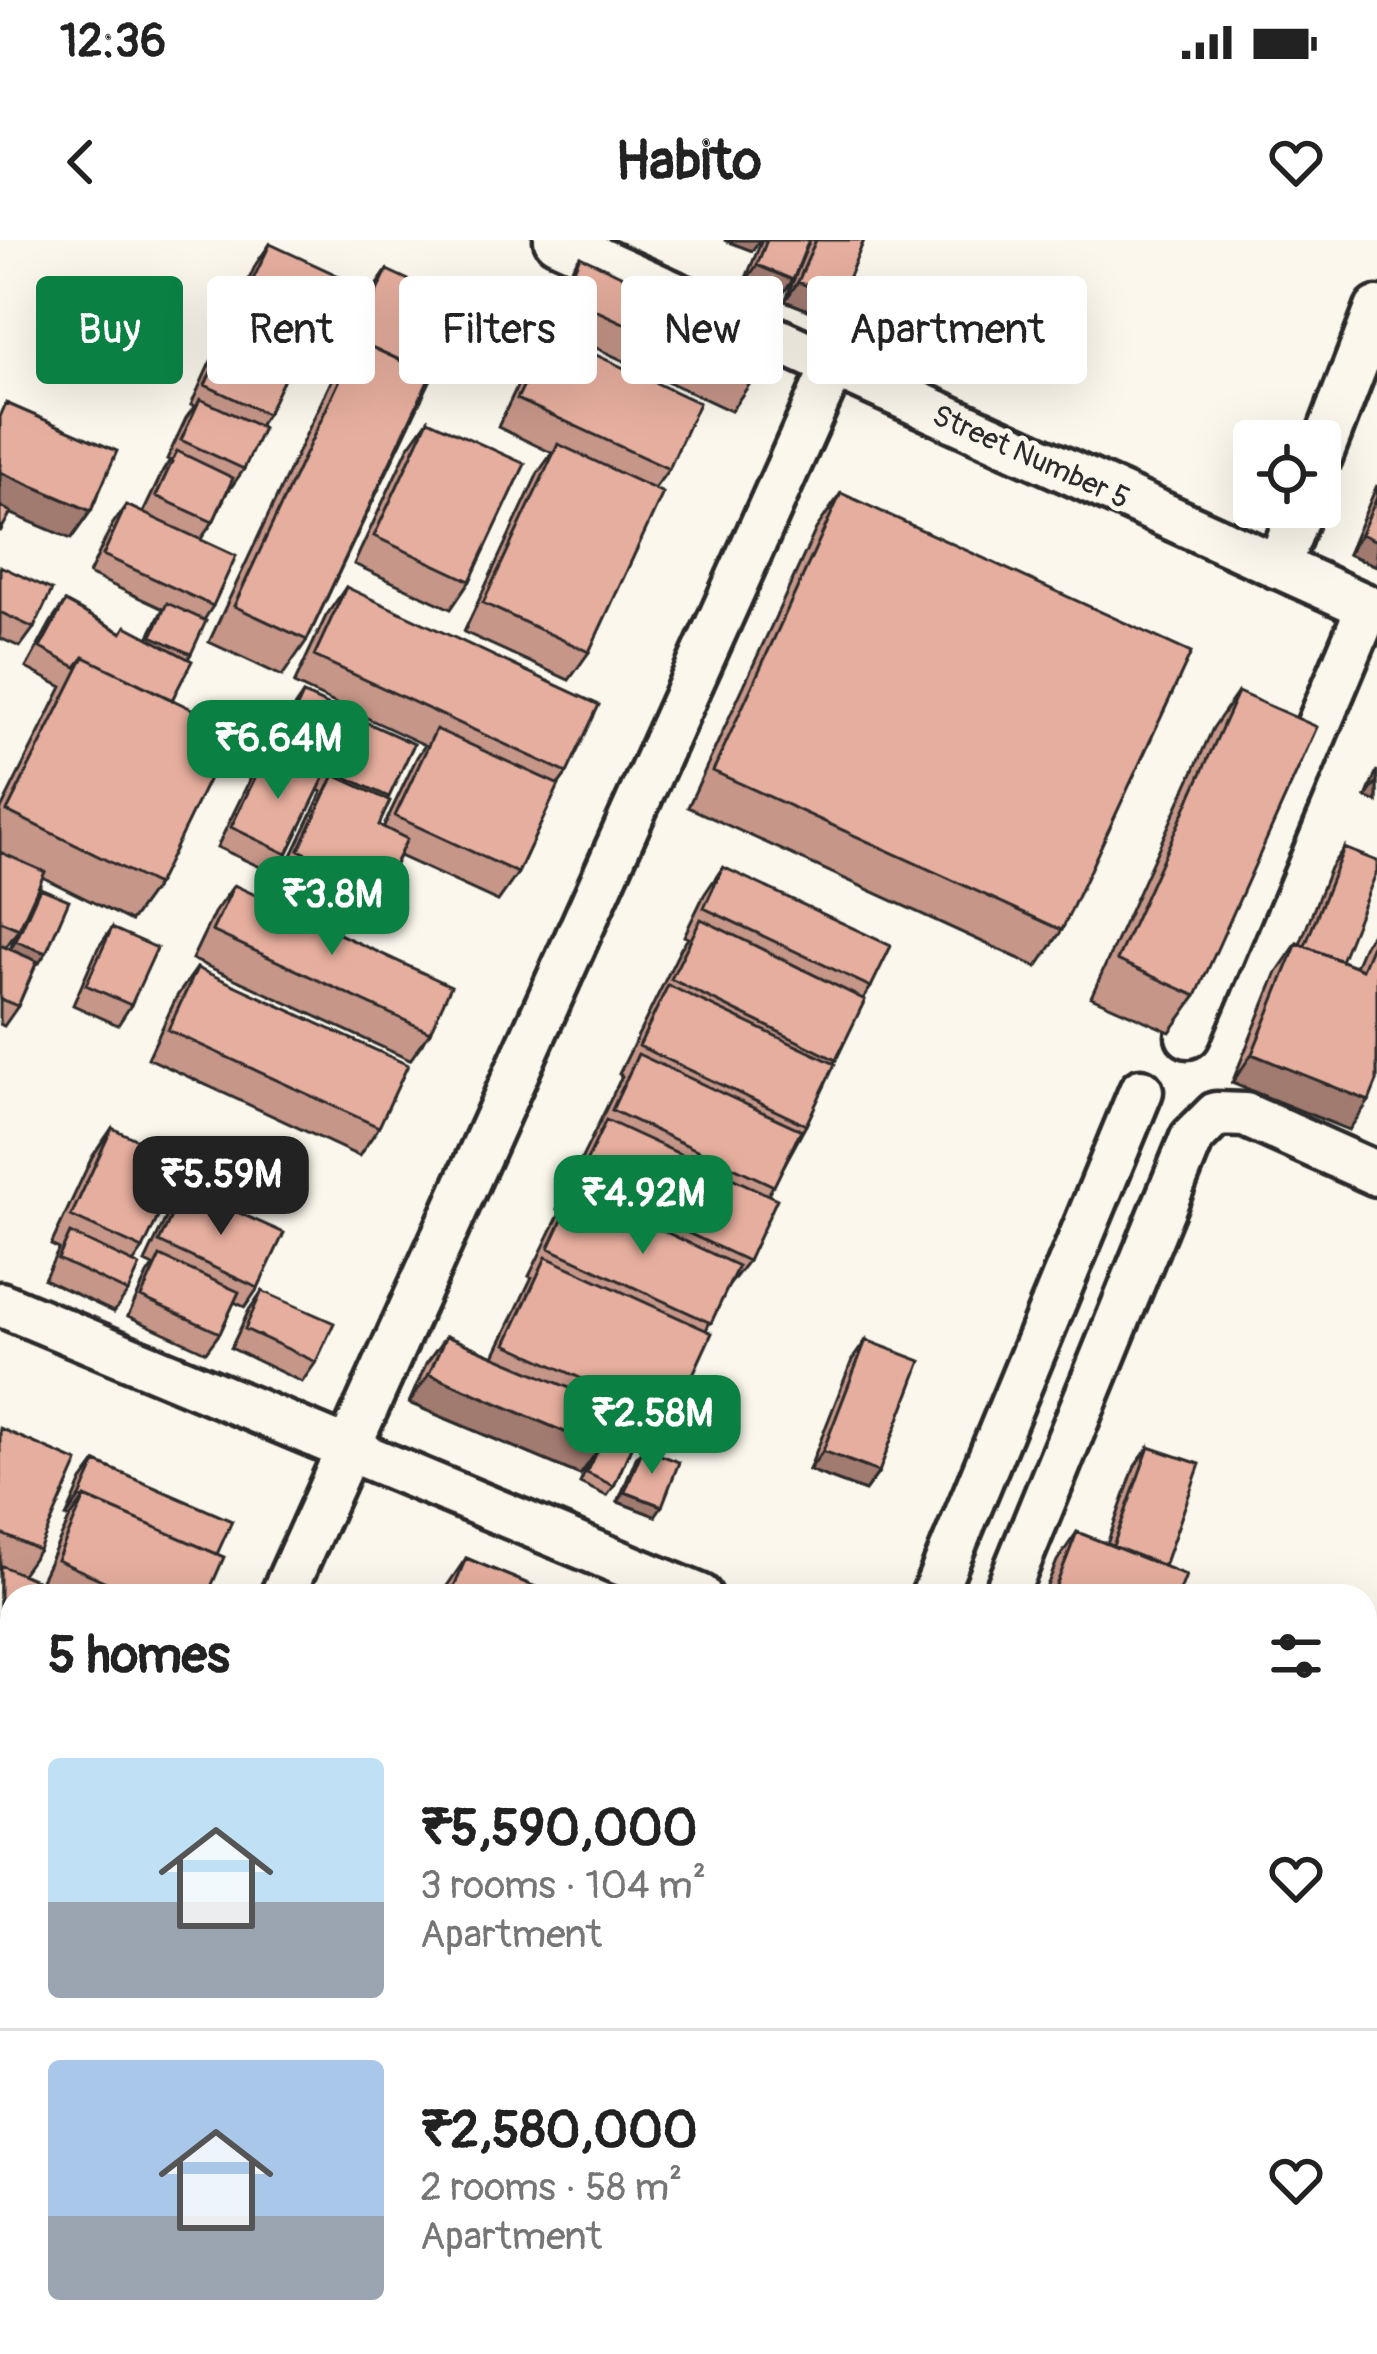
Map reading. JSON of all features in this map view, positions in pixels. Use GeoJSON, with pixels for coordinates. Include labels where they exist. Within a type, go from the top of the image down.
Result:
{"type":"FeatureCollection","features":[{"type":"Feature","properties":{"kind":"street","name":"Street Number 5"},"geometry":{"type":"LineString","coordinates":[[556,240],[807,357]]}},
{"type":"Feature","properties":{"kind":"street"},"geometry":{"type":"LineString","coordinates":[[1334,420],[1377,309]]}},
{"type":"Feature","properties":{"kind":"street"},"geometry":{"type":"LineString","coordinates":[[287,1584],[825,384]]}},
{"type":"Feature","properties":{"kind":"street","name":"Street Number 5"},"geometry":{"type":"LineString","coordinates":[[866,384],[1372,609]]}},
{"type":"Feature","properties":{"kind":"street"},"geometry":{"type":"LineString","coordinates":[[1278,567],[1293,528]]}},
{"type":"Feature","properties":{"kind":"street"},"geometry":{"type":"LineString","coordinates":[[1188,1036],[1372,609]]}},
{"type":"Feature","properties":{"kind":"street"},"geometry":{"type":"LineString","coordinates":[[938,1584],[1141,1091]]}},
{"type":"Feature","properties":{"kind":"street"},"geometry":{"type":"LineString","coordinates":[[1010,1584],[1192,1138],[1216,1114],[1245,1115],[1377,1174]]}},
{"type":"Feature","properties":{"kind":"street"},"geometry":{"type":"LineString","coordinates":[[0,1304],[671,1584]]}},
{"type":"Feature","properties":{"kind":"building"},"geometry":{"type":"Polygon","coordinates":[[[767,240],[809,240],[793,280],[757,265],[767,240]]]}},
{"type":"Feature","properties":{"kind":"building"},"geometry":{"type":"Polygon","coordinates":[[[816,240],[864,240],[849,276],[807,276],[807,285],[798,282],[816,240]]]}},
{"type":"Feature","properties":{"kind":"building"},"geometry":{"type":"Polygon","coordinates":[[[270,244],[339,276],[255,276],[270,244]]]}},
{"type":"Feature","properties":{"kind":"building"},"geometry":{"type":"Polygon","coordinates":[[[580,256],[623,276],[621,322],[597,311],[597,276],[571,276],[580,256]]]}},
{"type":"Feature","properties":{"kind":"building"},"geometry":{"type":"Polygon","coordinates":[[[387,270],[400,276],[399,360],[375,349],[375,295],[387,270]]]}},
{"type":"Feature","properties":{"kind":"building"},"geometry":{"type":"Polygon","coordinates":[[[375,349],[399,360],[399,384],[427,384],[307,640],[234,606],[338,384],[375,384],[375,349]]]}},
{"type":"Feature","properties":{"kind":"building"},"geometry":{"type":"Polygon","coordinates":[[[597,355],[621,367],[621,384],[658,384],[699,403],[669,469],[517,399],[524,384],[597,384],[597,355]]]}},
{"type":"Feature","properties":{"kind":"building"},"geometry":{"type":"Polygon","coordinates":[[[207,381],[282,384],[267,414],[205,385],[207,381]]]}},
{"type":"Feature","properties":{"kind":"building"},"geometry":{"type":"Polygon","coordinates":[[[200,399],[263,428],[244,469],[181,440],[200,399]]]}},
{"type":"Feature","properties":{"kind":"building"},"geometry":{"type":"Polygon","coordinates":[[[6,403],[117,451],[91,511],[0,472],[0,417],[6,403]]]}},
{"type":"Feature","properties":{"kind":"building"},"geometry":{"type":"Polygon","coordinates":[[[428,420],[525,464],[470,581],[374,536],[428,420]]]}},
{"type":"Feature","properties":{"kind":"building"},"geometry":{"type":"Polygon","coordinates":[[[558,444],[663,493],[589,652],[483,603],[558,444]]]}},
{"type":"Feature","properties":{"kind":"building"},"geometry":{"type":"Polygon","coordinates":[[[177,451],[233,478],[213,522],[156,496],[177,451]]]}},
{"type":"Feature","properties":{"kind":"building"},"geometry":{"type":"Polygon","coordinates":[[[841,493],[1191,653],[1062,930],[713,771],[841,493]]]}},
{"type":"Feature","properties":{"kind":"building"},"geometry":{"type":"Polygon","coordinates":[[[1377,497],[1377,541],[1361,534],[1377,497]]]}},
{"type":"Feature","properties":{"kind":"building"},"geometry":{"type":"Polygon","coordinates":[[[126,505],[236,556],[213,606],[103,555],[126,505]]]}},
{"type":"Feature","properties":{"kind":"building"},"geometry":{"type":"Polygon","coordinates":[[[0,506],[11,512],[0,532],[0,506]]]}},
{"type":"Feature","properties":{"kind":"building"},"geometry":{"type":"Polygon","coordinates":[[[0,566],[52,590],[34,628],[0,612],[0,566]]]}},
{"type":"Feature","properties":{"kind":"building"},"geometry":{"type":"Polygon","coordinates":[[[346,587],[599,705],[567,773],[314,656],[346,587]]]}},
{"type":"Feature","properties":{"kind":"building"},"geometry":{"type":"Polygon","coordinates":[[[65,602],[122,633],[126,626],[192,661],[172,700],[84,657],[76,667],[40,648],[65,602]]]}},
{"type":"Feature","properties":{"kind":"building"},"geometry":{"type":"Polygon","coordinates":[[[167,603],[206,621],[191,654],[152,636],[167,603]]]}},
{"type":"Feature","properties":{"kind":"building"},"geometry":{"type":"Polygon","coordinates":[[[84,657],[233,729],[157,885],[7,811],[84,657]]]}},
{"type":"Feature","properties":{"kind":"building"},"geometry":{"type":"Polygon","coordinates":[[[1238,692],[1317,727],[1196,996],[1117,960],[1238,692]]]}},
{"type":"Feature","properties":{"kind":"building"},"geometry":{"type":"Polygon","coordinates":[[[303,694],[414,744],[389,797],[279,746],[303,694]]]}},
{"type":"Feature","properties":{"kind":"building"},"geometry":{"type":"Polygon","coordinates":[[[436,729],[559,785],[518,873],[395,816],[436,729]]]}},
{"type":"Feature","properties":{"kind":"building"},"geometry":{"type":"Polygon","coordinates":[[[269,749],[325,776],[287,854],[231,827],[269,749]]]}},
{"type":"Feature","properties":{"kind":"building"},"geometry":{"type":"Polygon","coordinates":[[[334,775],[390,801],[379,825],[407,839],[383,889],[299,850],[334,775]]]}},
{"type":"Feature","properties":{"kind":"building"},"geometry":{"type":"Polygon","coordinates":[[[1344,848],[1377,861],[1377,871],[1341,961],[1305,946],[1344,848]]]}},
{"type":"Feature","properties":{"kind":"building"},"geometry":{"type":"Polygon","coordinates":[[[0,852],[45,872],[19,929],[0,921],[0,852]]]}},
{"type":"Feature","properties":{"kind":"building"},"geometry":{"type":"Polygon","coordinates":[[[723,867],[891,946],[871,987],[704,908],[723,867]]]}},
{"type":"Feature","properties":{"kind":"building"},"geometry":{"type":"Polygon","coordinates":[[[234,885],[451,986],[430,1032],[212,931],[234,885]]]}},
{"type":"Feature","properties":{"kind":"building"},"geometry":{"type":"Polygon","coordinates":[[[40,888],[69,900],[46,953],[16,941],[40,888]]]}},
{"type":"Feature","properties":{"kind":"building"},"geometry":{"type":"Polygon","coordinates":[[[701,919],[865,1000],[836,1060],[671,979],[701,919]]]}},
{"type":"Feature","properties":{"kind":"building"},"geometry":{"type":"Polygon","coordinates":[[[112,928],[157,948],[131,1005],[86,985],[112,928]]]}},
{"type":"Feature","properties":{"kind":"building"},"geometry":{"type":"Polygon","coordinates":[[[1377,933],[1377,1081],[1369,1101],[1252,1054],[1297,943],[1362,969],[1377,933]]]}},
{"type":"Feature","properties":{"kind":"building"},"geometry":{"type":"Polygon","coordinates":[[[0,945],[37,961],[18,1006],[0,999],[0,945]]]}},
{"type":"Feature","properties":{"kind":"building"},"geometry":{"type":"Polygon","coordinates":[[[197,968],[408,1065],[379,1127],[168,1030],[197,968]]]}},
{"type":"Feature","properties":{"kind":"building"},"geometry":{"type":"Polygon","coordinates":[[[668,985],[835,1064],[806,1125],[639,1046],[668,985]]]}},
{"type":"Feature","properties":{"kind":"building"},"geometry":{"type":"Polygon","coordinates":[[[638,1054],[801,1130],[774,1186],[612,1110],[638,1054]]]}},
{"type":"Feature","properties":{"kind":"building"},"geometry":{"type":"Polygon","coordinates":[[[606,1120],[777,1199],[748,1261],[577,1181],[606,1120]]]}},
{"type":"Feature","properties":{"kind":"building"},"geometry":{"type":"Polygon","coordinates":[[[112,1128],[184,1162],[143,1249],[71,1216],[112,1128]]]}},
{"type":"Feature","properties":{"kind":"building"},"geometry":{"type":"Polygon","coordinates":[[[184,1188],[284,1233],[258,1288],[159,1242],[184,1188]]]}},
{"type":"Feature","properties":{"kind":"building"},"geometry":{"type":"Polygon","coordinates":[[[576,1190],[738,1266],[711,1323],[549,1248],[576,1190]]]}},
{"type":"Feature","properties":{"kind":"building"},"geometry":{"type":"Polygon","coordinates":[[[70,1233],[140,1266],[128,1292],[58,1259],[70,1233]]]}},
{"type":"Feature","properties":{"kind":"building"},"geometry":{"type":"Polygon","coordinates":[[[160,1256],[239,1292],[220,1333],[141,1297],[160,1256]]]}},
{"type":"Feature","properties":{"kind":"building"},"geometry":{"type":"Polygon","coordinates":[[[546,1257],[712,1333],[672,1420],[506,1344],[546,1257]]]}},
{"type":"Feature","properties":{"kind":"building"},"geometry":{"type":"Polygon","coordinates":[[[262,1291],[334,1323],[316,1362],[245,1329],[262,1291]]]}},
{"type":"Feature","properties":{"kind":"building"},"geometry":{"type":"Polygon","coordinates":[[[446,1336],[617,1408],[600,1447],[429,1374],[446,1336]]]}},
{"type":"Feature","properties":{"kind":"building"},"geometry":{"type":"Polygon","coordinates":[[[866,1340],[921,1361],[879,1472],[823,1451],[866,1340]]]}},
{"type":"Feature","properties":{"kind":"building"},"geometry":{"type":"Polygon","coordinates":[[[609,1426],[635,1438],[614,1486],[587,1473],[609,1426]]]}},
{"type":"Feature","properties":{"kind":"building"},"geometry":{"type":"Polygon","coordinates":[[[0,1428],[78,1462],[39,1550],[0,1533],[0,1428]]]}},
{"type":"Feature","properties":{"kind":"building"},"geometry":{"type":"Polygon","coordinates":[[[1149,1447],[1200,1464],[1164,1566],[1113,1546],[1149,1447]]]}},
{"type":"Feature","properties":{"kind":"building"},"geometry":{"type":"Polygon","coordinates":[[[643,1448],[679,1462],[662,1506],[625,1492],[643,1448]]]}},
{"type":"Feature","properties":{"kind":"building"},"geometry":{"type":"Polygon","coordinates":[[[96,1462],[232,1521],[217,1554],[80,1497],[96,1462]]]}},
{"type":"Feature","properties":{"kind":"building"},"geometry":{"type":"Polygon","coordinates":[[[85,1497],[224,1557],[212,1584],[111,1584],[57,1560],[85,1497]]]}},
{"type":"Feature","properties":{"kind":"building"},"geometry":{"type":"Polygon","coordinates":[[[1077,1532],[1186,1575],[1183,1584],[1057,1584],[1077,1532]]]}},
{"type":"Feature","properties":{"kind":"building"},"geometry":{"type":"Polygon","coordinates":[[[466,1558],[528,1584],[455,1584],[466,1558]]]}},
{"type":"Feature","properties":{"kind":"building"},"geometry":{"type":"Polygon","coordinates":[[[0,1565],[44,1584],[0,1584],[0,1565]]]}}]}
